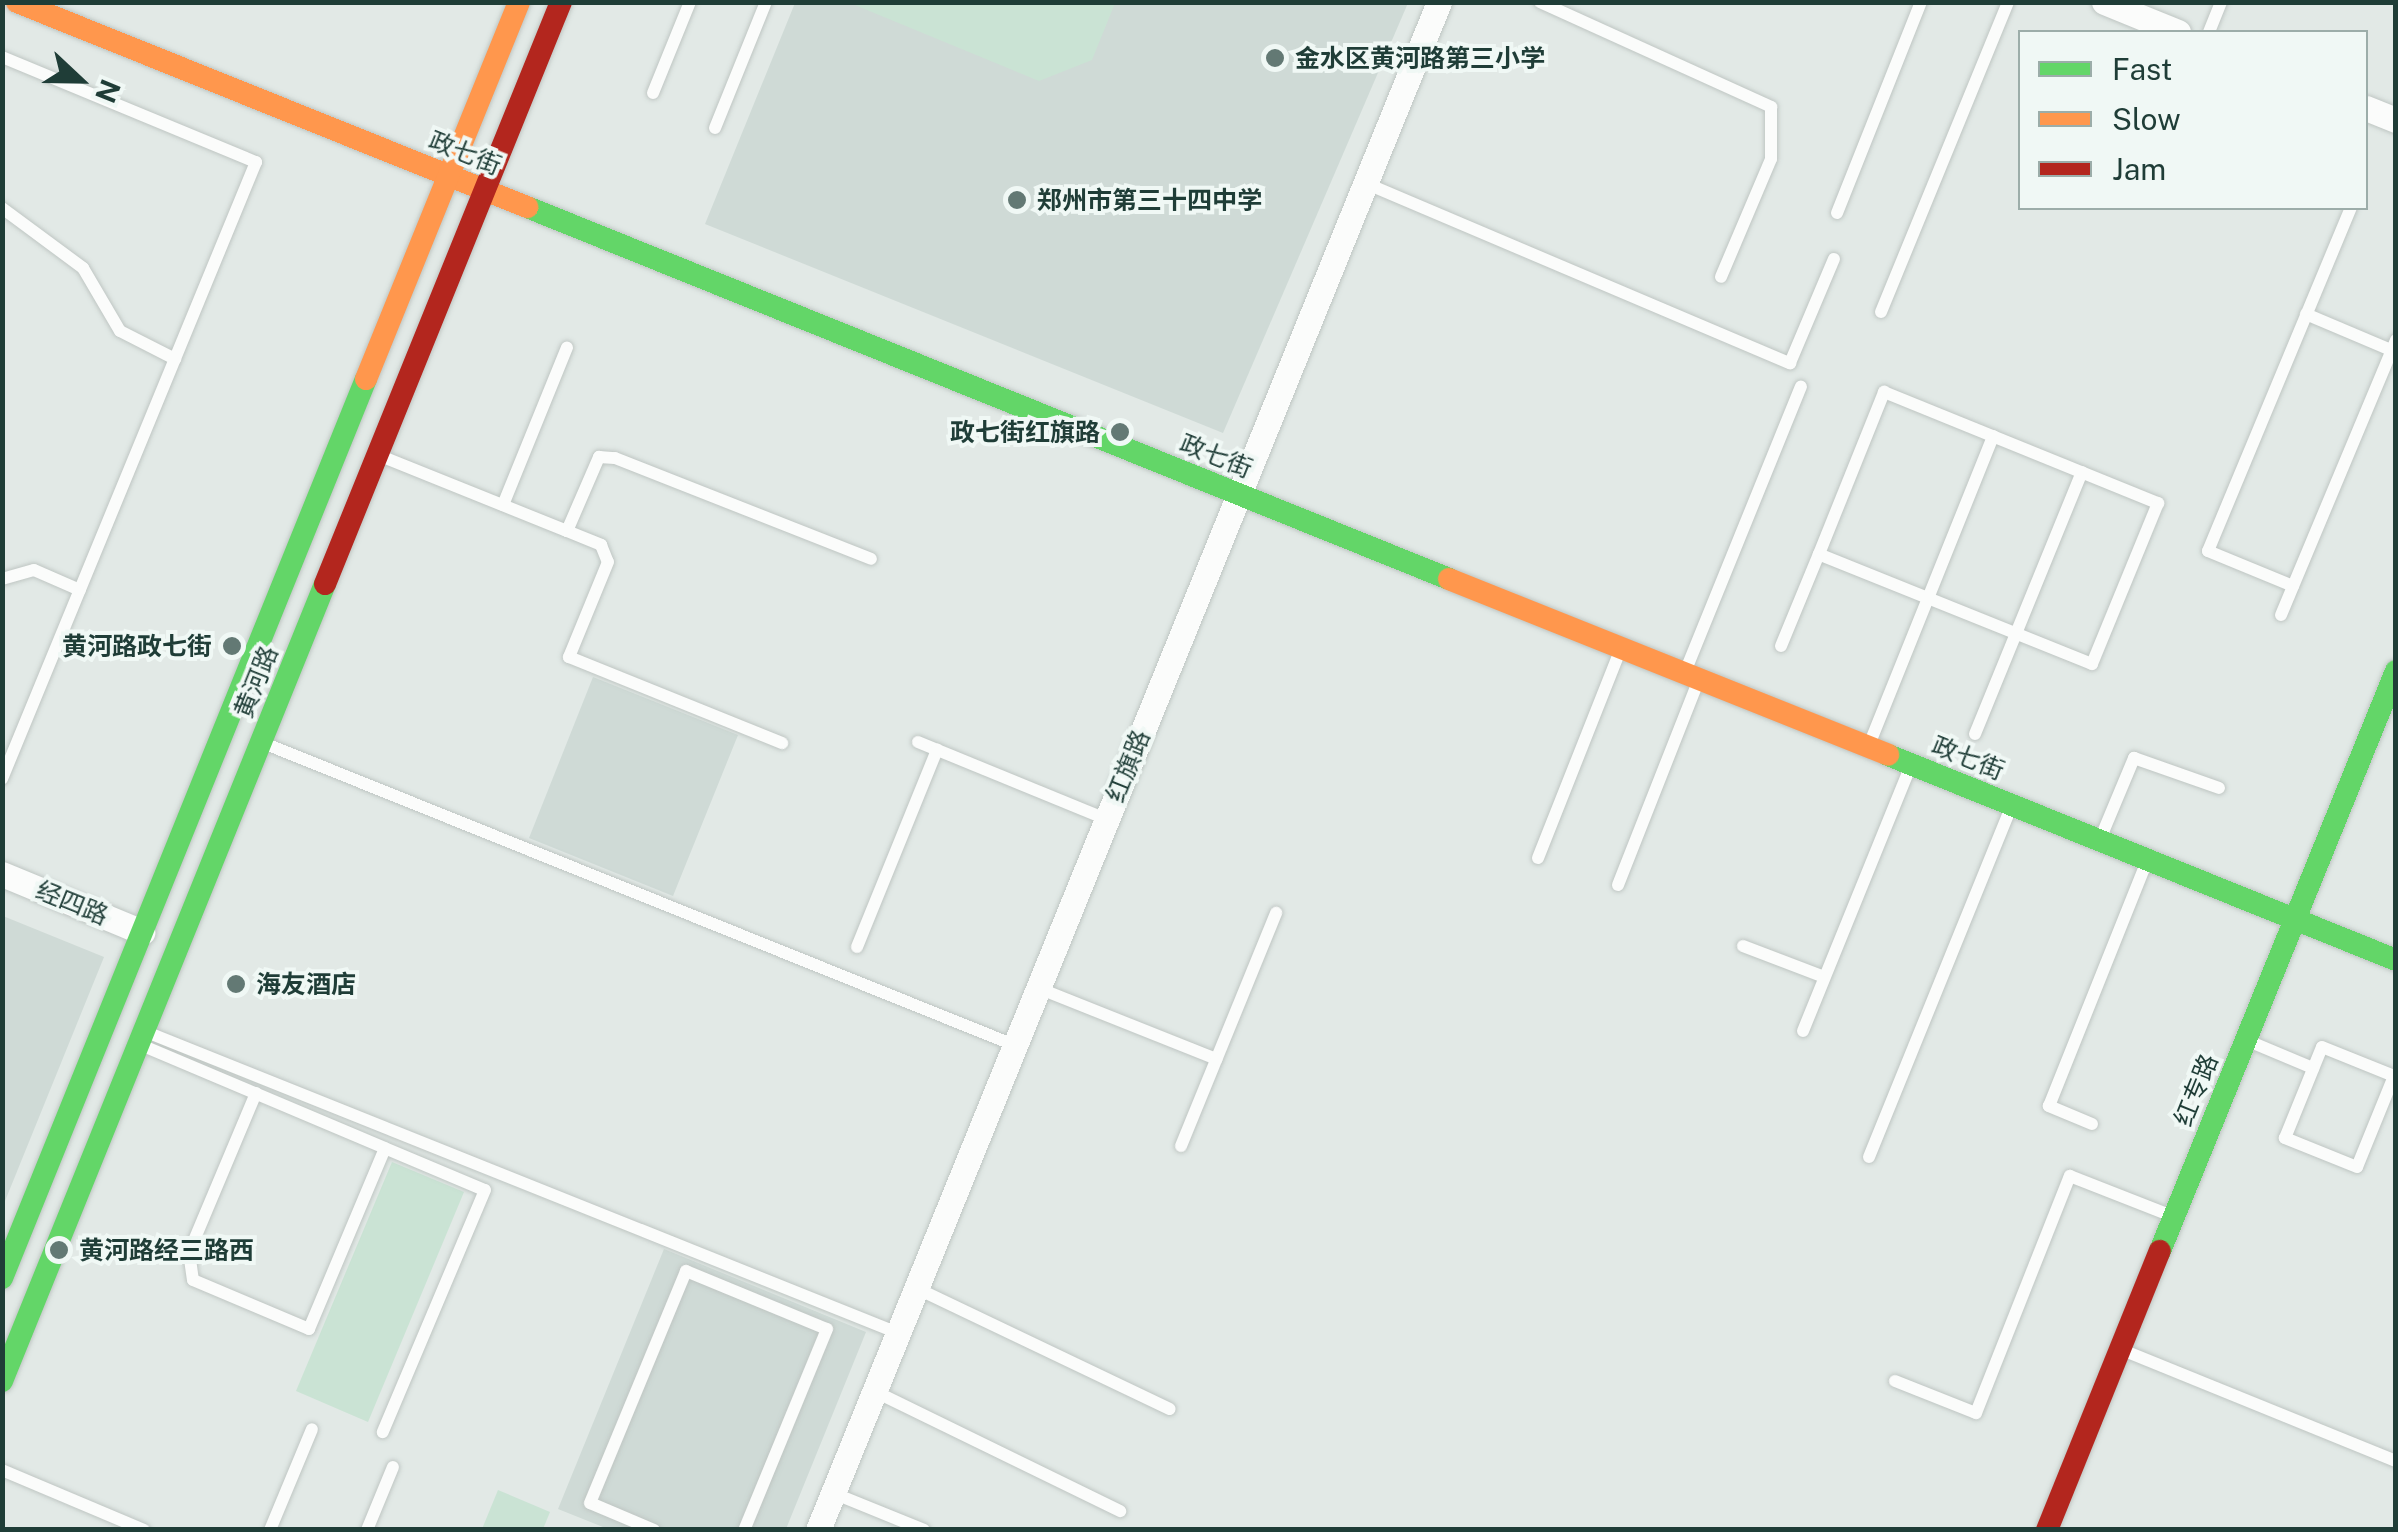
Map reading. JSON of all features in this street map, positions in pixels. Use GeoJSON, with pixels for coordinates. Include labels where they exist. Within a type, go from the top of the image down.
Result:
{"type":"FeatureCollection","features":[{"type":"Feature","properties":{"kind":"street","name":"政七街"},"geometry":{"type":"LineString","coordinates":[[16,2],[2396,960]]}},
{"type":"Feature","properties":{"kind":"street","name":"黄河路"},"geometry":{"type":"LineString","coordinates":[[2,1278],[519,2]]}},
{"type":"Feature","properties":{"kind":"street","name":"黄河路"},"geometry":{"type":"LineString","coordinates":[[2,1381],[560,2]]}},
{"type":"Feature","properties":{"kind":"street","name":"红旗路"},"geometry":{"type":"LineString","coordinates":[[818,1530],[1439,2]]}},
{"type":"Feature","properties":{"kind":"street"},"geometry":{"type":"LineString","coordinates":[[2104,2],[2173,30]]}},
{"type":"Feature","properties":{"kind":"street"},"geometry":{"type":"LineString","coordinates":[[2368,109],[2396,120]]}},
{"type":"Feature","properties":{"kind":"street","name":"红专路"},"geometry":{"type":"LineString","coordinates":[[2047,1530],[2396,670]]}},
{"type":"Feature","properties":{"kind":"street","name":"经四路"},"geometry":{"type":"LineString","coordinates":[[2,874],[142,932]]}},
{"type":"Feature","properties":{"kind":"lane"},"geometry":{"type":"LineString","coordinates":[[653,94],[690,2]]}},
{"type":"Feature","properties":{"kind":"lane"},"geometry":{"type":"LineString","coordinates":[[715,128],[766,2]]}},
{"type":"Feature","properties":{"kind":"lane"},"geometry":{"type":"LineString","coordinates":[[1540,2],[1771,107],[1771,159],[1721,277]]}},
{"type":"Feature","properties":{"kind":"lane"},"geometry":{"type":"LineString","coordinates":[[1837,213],[1922,2]]}},
{"type":"Feature","properties":{"kind":"lane"},"geometry":{"type":"LineString","coordinates":[[1881,312],[2008,2]]}},
{"type":"Feature","properties":{"kind":"lane"},"geometry":{"type":"LineString","coordinates":[[2210,30],[2221,2]]}},
{"type":"Feature","properties":{"kind":"lane"},"geometry":{"type":"LineString","coordinates":[[2,57],[256,162],[2,779]]}},
{"type":"Feature","properties":{"kind":"lane"},"geometry":{"type":"LineString","coordinates":[[1365,183],[1790,363],[1834,260]]}},
{"type":"Feature","properties":{"kind":"lane"},"geometry":{"type":"LineString","coordinates":[[2,208],[82,268],[120,331],[175,359]]}},
{"type":"Feature","properties":{"kind":"lane"},"geometry":{"type":"LineString","coordinates":[[2293,586],[2208,551],[2350,210]]}},
{"type":"Feature","properties":{"kind":"lane"},"geometry":{"type":"LineString","coordinates":[[2281,615],[2394,345],[2306,314]]}},
{"type":"Feature","properties":{"kind":"lane"},"geometry":{"type":"LineString","coordinates":[[502,506],[567,346]]}},
{"type":"Feature","properties":{"kind":"lane"},"geometry":{"type":"LineString","coordinates":[[1618,885],[1801,387]]}},
{"type":"Feature","properties":{"kind":"lane"},"geometry":{"type":"LineString","coordinates":[[1782,646],[1818,554],[1884,392],[2158,503],[2092,664],[1818,554]]}},
{"type":"Feature","properties":{"kind":"lane"},"geometry":{"type":"LineString","coordinates":[[1868,748],[1994,436]]}},
{"type":"Feature","properties":{"kind":"lane"},"geometry":{"type":"LineString","coordinates":[[378,455],[600,545],[608,562],[569,657],[782,743]]}},
{"type":"Feature","properties":{"kind":"lane"},"geometry":{"type":"LineString","coordinates":[[567,532],[604,456],[871,559]]}},
{"type":"Feature","properties":{"kind":"lane"},"geometry":{"type":"LineString","coordinates":[[1976,734],[2082,472]]}},
{"type":"Feature","properties":{"kind":"lane"},"geometry":{"type":"LineString","coordinates":[[2,579],[34,570],[80,590]]}},
{"type":"Feature","properties":{"kind":"lane"},"geometry":{"type":"LineString","coordinates":[[1538,858],[1621,648]]}},
{"type":"Feature","properties":{"kind":"lane"},"geometry":{"type":"LineString","coordinates":[[261,742],[1014,1046]]}},
{"type":"Feature","properties":{"kind":"lane"},"geometry":{"type":"LineString","coordinates":[[918,742],[1106,819]]}},
{"type":"Feature","properties":{"kind":"lane"},"geometry":{"type":"LineString","coordinates":[[856,948],[937,750]]}},
{"type":"Feature","properties":{"kind":"lane"},"geometry":{"type":"LineString","coordinates":[[2100,841],[2134,758],[2220,788]]}},
{"type":"Feature","properties":{"kind":"lane"},"geometry":{"type":"LineString","coordinates":[[1802,1031],[1910,765]]}},
{"type":"Feature","properties":{"kind":"lane"},"geometry":{"type":"LineString","coordinates":[[1869,1157],[2012,806]]}},
{"type":"Feature","properties":{"kind":"lane"},"geometry":{"type":"LineString","coordinates":[[2092,1124],[2049,1106],[2147,860]]}},
{"type":"Feature","properties":{"kind":"lane"},"geometry":{"type":"LineString","coordinates":[[1182,1146],[1276,912]]}},
{"type":"Feature","properties":{"kind":"lane"},"geometry":{"type":"LineString","coordinates":[[1743,946],[1824,978]]}},
{"type":"Feature","properties":{"kind":"lane"},"geometry":{"type":"LineString","coordinates":[[1038,988],[1216,1059]]}},
{"type":"Feature","properties":{"kind":"lane"},"geometry":{"type":"LineString","coordinates":[[141,1037],[256,1093],[485,1190],[383,1432]]}},
{"type":"Feature","properties":{"kind":"lane"},"geometry":{"type":"LineString","coordinates":[[141,1037],[898,1333]]}},
{"type":"Feature","properties":{"kind":"lane"},"geometry":{"type":"LineString","coordinates":[[2246,1040],[2313,1068]]}},
{"type":"Feature","properties":{"kind":"lane"},"geometry":{"type":"LineString","coordinates":[[2322,1047],[2394,1076],[2357,1167],[2285,1138],[2313,1068],[2322,1047]]}},
{"type":"Feature","properties":{"kind":"lane"},"geometry":{"type":"LineString","coordinates":[[256,1093],[190,1252],[193,1280],[309,1329],[385,1148]]}},
{"type":"Feature","properties":{"kind":"lane"},"geometry":{"type":"LineString","coordinates":[[1895,1381],[1976,1413],[2070,1176],[2174,1217]]}},
{"type":"Feature","properties":{"kind":"lane"},"geometry":{"type":"LineString","coordinates":[[654,1530],[590,1503],[686,1271],[827,1329],[744,1530]]}},
{"type":"Feature","properties":{"kind":"lane"},"geometry":{"type":"LineString","coordinates":[[916,1288],[1170,1410]]}},
{"type":"Feature","properties":{"kind":"lane"},"geometry":{"type":"LineString","coordinates":[[2120,1349],[2396,1461]]}},
{"type":"Feature","properties":{"kind":"lane"},"geometry":{"type":"LineString","coordinates":[[874,1391],[1120,1511]]}},
{"type":"Feature","properties":{"kind":"lane"},"geometry":{"type":"LineString","coordinates":[[270,1530],[312,1429]]}},
{"type":"Feature","properties":{"kind":"lane"},"geometry":{"type":"LineString","coordinates":[[367,1530],[393,1467]]}},
{"type":"Feature","properties":{"kind":"lane"},"geometry":{"type":"LineString","coordinates":[[2,1470],[144,1530]]}},
{"type":"Feature","properties":{"kind":"lane"},"geometry":{"type":"LineString","coordinates":[[833,1493],[924,1530]]}},
{"type":"Feature","properties":{"kind":"shaded area","name":"郑州市第三十四中学"},"geometry":{"type":"Polygon","coordinates":[[[795,3],[1408,3],[1223,433],[705,224],[795,3]]]}},
{"type":"Feature","properties":{"kind":"shaded area"},"geometry":{"type":"Polygon","coordinates":[[[593,677],[738,735],[673,896],[529,838],[593,677]]]}},
{"type":"Feature","properties":{"kind":"shaded area"},"geometry":{"type":"Polygon","coordinates":[[[3,916],[104,957],[3,1206],[3,916]]]}},
{"type":"Feature","properties":{"kind":"shaded area"},"geometry":{"type":"Polygon","coordinates":[[[664,1249],[866,1332],[786,1529],[608,1529],[558,1509],[664,1249]]]}},
{"type":"Feature","properties":{"kind":"green space"},"geometry":{"type":"Polygon","coordinates":[[[850,3],[1115,3],[1092,60],[1039,81],[850,3]]]}},
{"type":"Feature","properties":{"kind":"green space"},"geometry":{"type":"Polygon","coordinates":[[[392,1162],[464,1192],[368,1422],[296,1391],[392,1162]]]}},
{"type":"Feature","properties":{"kind":"green space"},"geometry":{"type":"Polygon","coordinates":[[[498,1490],[550,1512],[543,1529],[482,1529],[498,1490]]]}},
{"type":"Feature","properties":{"kind":"traffic: fast"},"geometry":{"type":"LineString","coordinates":[[527,207],[1449,579]]}},
{"type":"Feature","properties":{"kind":"traffic: fast"},"geometry":{"type":"LineString","coordinates":[[2,1278],[366,379]]}},
{"type":"Feature","properties":{"kind":"traffic: fast"},"geometry":{"type":"LineString","coordinates":[[2,1381],[325,584]]}},
{"type":"Feature","properties":{"kind":"traffic: fast"},"geometry":{"type":"LineString","coordinates":[[2160,1251],[2396,671]]}},
{"type":"Feature","properties":{"kind":"traffic: fast"},"geometry":{"type":"LineString","coordinates":[[1888,755],[2396,960]]}},
{"type":"Feature","properties":{"kind":"traffic: slow"},"geometry":{"type":"LineString","coordinates":[[17,2],[527,207]]}},
{"type":"Feature","properties":{"kind":"traffic: slow"},"geometry":{"type":"LineString","coordinates":[[366,379],[519,2]]}},
{"type":"Feature","properties":{"kind":"traffic: slow"},"geometry":{"type":"LineString","coordinates":[[1449,579],[1888,755]]}},
{"type":"Feature","properties":{"kind":"traffic: jam"},"geometry":{"type":"LineString","coordinates":[[325,584],[561,2]]}},
{"type":"Feature","properties":{"kind":"traffic: jam"},"geometry":{"type":"LineString","coordinates":[[2047,1530],[2160,1251]]}},
{"type":"Feature","properties":{"kind":"place","name":"金水区黄河路第三小学"},"geometry":{"type":"Point","coordinates":[1275,58]}},
{"type":"Feature","properties":{"kind":"place","name":"郑州市第三十四中学"},"geometry":{"type":"Point","coordinates":[1017,200]}},
{"type":"Feature","properties":{"kind":"place","name":"政七街红旗路"},"geometry":{"type":"Point","coordinates":[1120,432]}},
{"type":"Feature","properties":{"kind":"place","name":"黄河路政七街"},"geometry":{"type":"Point","coordinates":[232,646]}},
{"type":"Feature","properties":{"kind":"place","name":"海友酒店"},"geometry":{"type":"Point","coordinates":[236,984]}},
{"type":"Feature","properties":{"kind":"place","name":"黄河路经三路西"},"geometry":{"type":"Point","coordinates":[59,1250]}}]}
